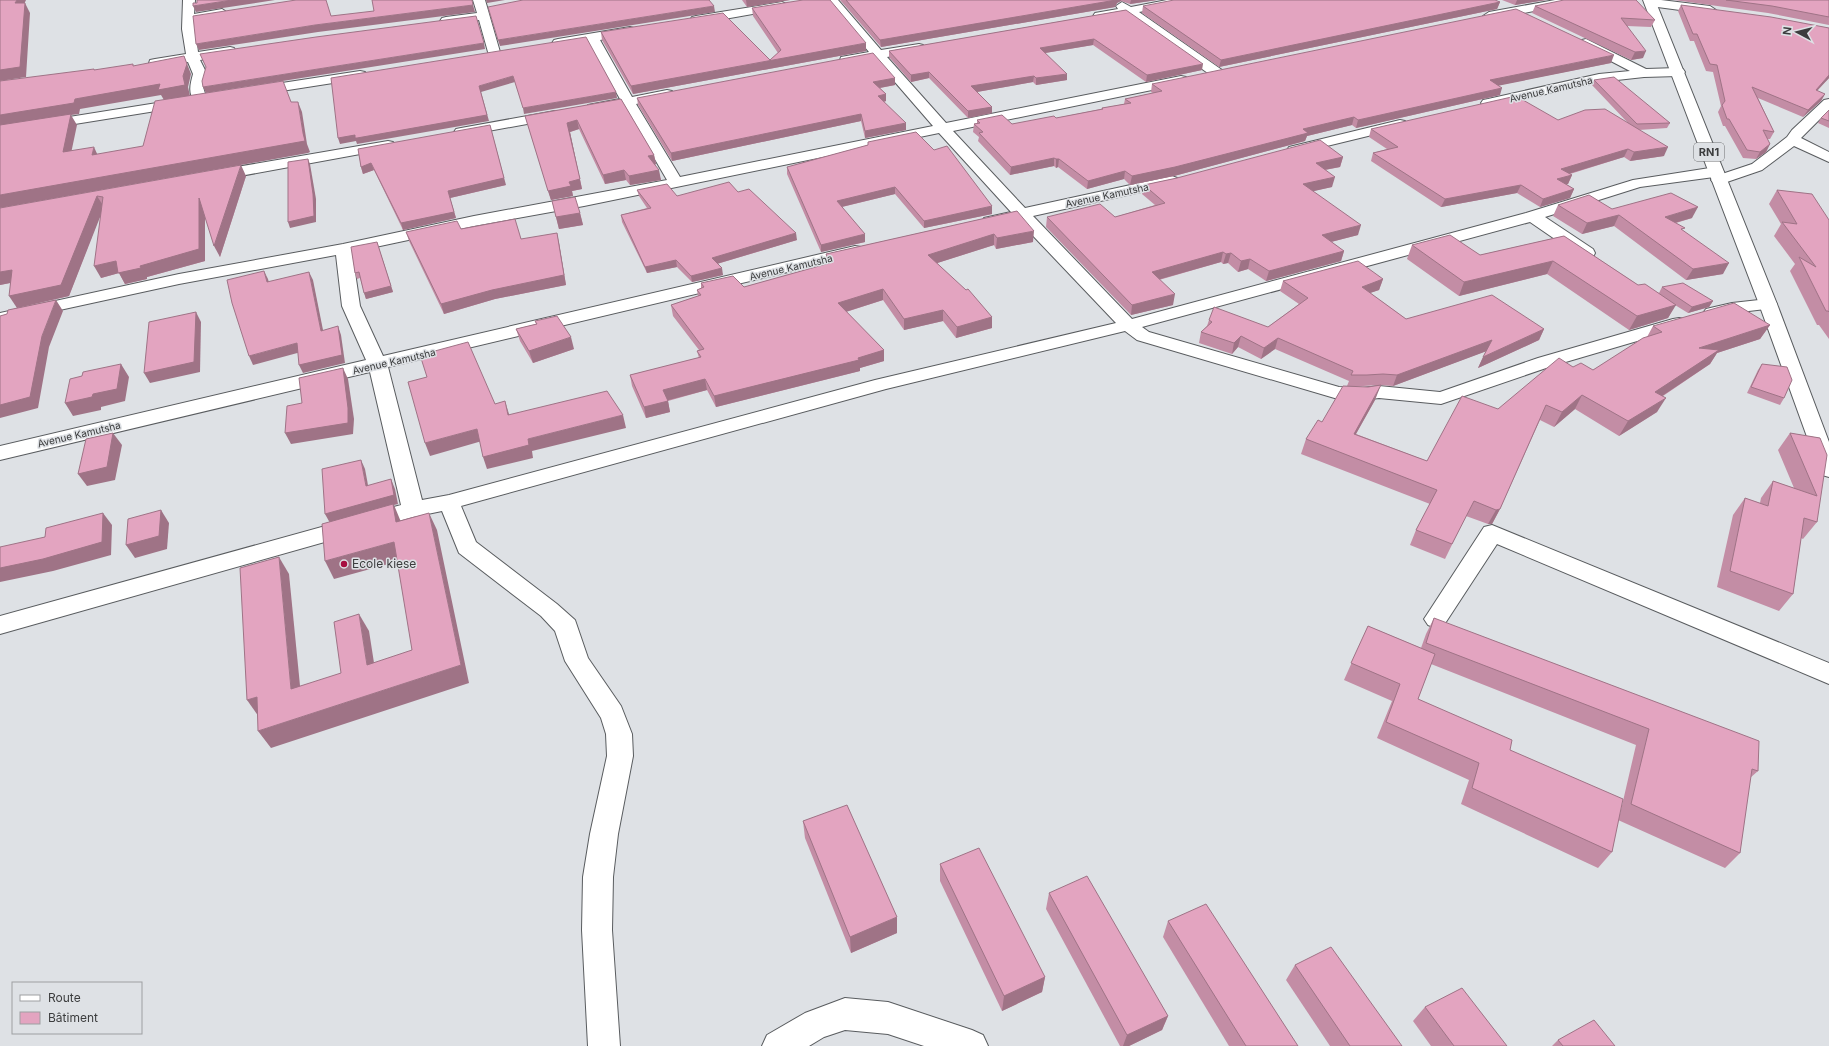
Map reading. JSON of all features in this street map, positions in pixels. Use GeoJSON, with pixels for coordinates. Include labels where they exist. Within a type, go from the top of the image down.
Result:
{"type":"FeatureCollection","features":[{"type":"Feature","properties":{"kind":"main road"},"geometry":{"type":"LineString","coordinates":[[189,0],[188,18],[192,57],[200,74],[196,87],[200,100]]}},
{"type":"Feature","properties":{"kind":"main road"},"geometry":{"type":"LineString","coordinates":[[832,0],[943,129],[1020,214],[1128,325],[1143,336],[1338,393],[1363,394],[1379,392],[1442,398],[1545,362],[1685,321],[1732,308],[1768,304]]}},
{"type":"Feature","properties":{"kind":"main road"},"geometry":{"type":"LineString","coordinates":[[1114,0],[1217,73]]}},
{"type":"Feature","properties":{"kind":"main road"},"geometry":{"type":"LineString","coordinates":[[1090,17],[1186,0]]}},
{"type":"Feature","properties":{"kind":"main road"},"geometry":{"type":"LineString","coordinates":[[1476,18],[1574,0]]}},
{"type":"Feature","properties":{"kind":"main road"},"geometry":{"type":"LineString","coordinates":[[1650,1],[1721,12]]}},
{"type":"Feature","properties":{"kind":"main road","name":"RN1"},"geometry":{"type":"LineString","coordinates":[[1650,1],[1768,304],[1829,470]]}},
{"type":"Feature","properties":{"kind":"main road"},"geometry":{"type":"LineString","coordinates":[[1495,3],[1538,21]]}},
{"type":"Feature","properties":{"kind":"main road"},"geometry":{"type":"LineString","coordinates":[[683,22],[798,4]]}},
{"type":"Feature","properties":{"kind":"main road"},"geometry":{"type":"LineString","coordinates":[[437,22],[482,8],[496,6]]}},
{"type":"Feature","properties":{"kind":"main road"},"geometry":{"type":"LineString","coordinates":[[482,8],[494,52]]}},
{"type":"Feature","properties":{"kind":"main road"},"geometry":{"type":"LineString","coordinates":[[188,18],[233,12]]}},
{"type":"Feature","properties":{"kind":"main road"},"geometry":{"type":"LineString","coordinates":[[547,44],[645,28]]}},
{"type":"Feature","properties":{"kind":"main road"},"geometry":{"type":"LineString","coordinates":[[592,37],[648,138],[676,182]]}},
{"type":"Feature","properties":{"kind":"main road"},"geometry":{"type":"LineString","coordinates":[[1578,40],[1644,73]]}},
{"type":"Feature","properties":{"kind":"main road"},"geometry":{"type":"LineString","coordinates":[[834,62],[933,46]]}},
{"type":"Feature","properties":{"kind":"main road"},"geometry":{"type":"LineString","coordinates":[[146,64],[244,49]]}},
{"type":"Feature","properties":{"kind":"main road"},"geometry":{"type":"LineString","coordinates":[[479,55],[509,50]]}},
{"type":"Feature","properties":{"kind":"main road"},"geometry":{"type":"LineString","coordinates":[[0,318],[179,279],[343,249],[1233,70]]}},
{"type":"Feature","properties":{"kind":"main road","name":"Avenue Kamutsha"},"geometry":{"type":"LineString","coordinates":[[1473,107],[1599,78],[1644,73],[1678,72]]}},
{"type":"Feature","properties":{"kind":"main road"},"geometry":{"type":"LineString","coordinates":[[246,93],[369,73]]}},
{"type":"Feature","properties":{"kind":"main road"},"geometry":{"type":"LineString","coordinates":[[583,110],[682,91]]}},
{"type":"Feature","properties":{"kind":"main road"},"geometry":{"type":"LineString","coordinates":[[0,132],[216,97]]}},
{"type":"Feature","properties":{"kind":"main road"},"geometry":{"type":"LineString","coordinates":[[0,625],[413,509],[448,502],[874,386],[1128,325],[1266,289],[1532,216],[1638,183],[1718,176],[1757,167],[1794,140],[1797,133],[1829,103]]}},
{"type":"Feature","properties":{"kind":"main road"},"geometry":{"type":"LineString","coordinates":[[450,134],[568,113]]}},
{"type":"Feature","properties":{"kind":"main road"},"geometry":{"type":"LineString","coordinates":[[1279,154],[1413,121]]}},
{"type":"Feature","properties":{"kind":"main road"},"geometry":{"type":"LineString","coordinates":[[1794,140],[1829,158]]}},
{"type":"Feature","properties":{"kind":"main road"},"geometry":{"type":"LineString","coordinates":[[201,178],[404,142]]}},
{"type":"Feature","properties":{"kind":"main road","name":"Avenue Kamutsha"},"geometry":{"type":"LineString","coordinates":[[975,224],[1190,177]]}},
{"type":"Feature","properties":{"kind":"main road"},"geometry":{"type":"LineString","coordinates":[[1532,216],[1602,264]]}},
{"type":"Feature","properties":{"kind":"main road","name":"Avenue Kamutsha"},"geometry":{"type":"LineString","coordinates":[[0,453],[869,248]]}},
{"type":"Feature","properties":{"kind":"main road"},"geometry":{"type":"LineString","coordinates":[[343,249],[351,306],[378,365],[413,509]]}},
{"type":"Feature","properties":{"kind":"main road"},"geometry":{"type":"LineString","coordinates":[[1666,308],[1685,321]]}},
{"type":"Feature","properties":{"kind":"main road"},"geometry":{"type":"LineString","coordinates":[[448,502],[467,547],[549,610],[566,627],[577,661],[594,690],[612,714],[619,734],[620,756],[604,834],[598,877],[597,930],[604,1046]]}},
{"type":"Feature","properties":{"kind":"main road"},"geometry":{"type":"LineString","coordinates":[[1436,620],[1492,532],[1829,674]]}},
{"type":"Feature","properties":{"kind":"main road"},"geometry":{"type":"LineString","coordinates":[[778,1046],[816,1024],[845,1014],[888,1018],[972,1046]]}},
{"type":"Feature","properties":{"kind":"building"},"geometry":{"type":"Polygon","coordinates":[[[0,0],[17,0],[15,3],[25,3],[20,67],[0,70],[0,0]]]}},
{"type":"Feature","properties":{"kind":"building"},"geometry":{"type":"Polygon","coordinates":[[[197,0],[232,0],[193,6],[193,3],[197,3],[197,0]]]}},
{"type":"Feature","properties":{"kind":"building"},"geometry":{"type":"Polygon","coordinates":[[[296,0],[326,0],[331,16],[374,11],[372,0],[472,0],[473,5],[315,25],[196,44],[193,16],[296,0]]]}},
{"type":"Feature","properties":{"kind":"building"},"geometry":{"type":"Polygon","coordinates":[[[523,0],[709,0],[714,6],[498,40],[488,7],[523,0]]]}},
{"type":"Feature","properties":{"kind":"building"},"geometry":{"type":"Polygon","coordinates":[[[803,0],[830,0],[866,43],[631,86],[601,32],[723,13],[770,60],[781,50],[752,8],[803,0]]]}},
{"type":"Feature","properties":{"kind":"building"},"geometry":{"type":"Polygon","coordinates":[[[846,0],[1116,0],[880,40],[846,0]]]}},
{"type":"Feature","properties":{"kind":"building"},"geometry":{"type":"Polygon","coordinates":[[[1174,0],[1495,0],[1500,2],[1221,60],[1143,6],[1174,0]]]}},
{"type":"Feature","properties":{"kind":"building"},"geometry":{"type":"Polygon","coordinates":[[[1564,0],[1636,0],[1655,20],[1621,18],[1646,51],[1635,52],[1535,6],[1564,0]]]}},
{"type":"Feature","properties":{"kind":"building"},"geometry":{"type":"Polygon","coordinates":[[[1726,0],[1829,0],[1829,17],[1772,6],[1726,0]]]}},
{"type":"Feature","properties":{"kind":"building"},"geometry":{"type":"Polygon","coordinates":[[[1681,5],[1771,17],[1829,28],[1829,75],[1816,90],[1825,94],[1808,110],[1752,87],[1774,132],[1763,130],[1770,144],[1760,152],[1747,150],[1729,119],[1727,119],[1722,105],[1725,101],[1717,65],[1710,64],[1697,34],[1693,34],[1681,5]]]}},
{"type":"Feature","properties":{"kind":"building"},"geometry":{"type":"Polygon","coordinates":[[[1516,9],[1614,55],[1490,80],[1502,88],[1358,120],[1354,117],[1303,129],[1308,133],[1175,167],[1132,176],[1125,171],[1088,181],[1059,159],[1054,158],[1011,167],[979,133],[983,132],[974,124],[980,123],[977,120],[1002,115],[1012,124],[1054,116],[1056,118],[1103,109],[1102,108],[1131,103],[1125,99],[1162,91],[1152,84],[1516,9]]]}},
{"type":"Feature","properties":{"kind":"building"},"geometry":{"type":"Polygon","coordinates":[[[1126,10],[1203,64],[1147,75],[1094,39],[1040,48],[1067,74],[1036,78],[1034,76],[971,86],[992,107],[968,111],[929,72],[911,75],[889,51],[1126,10]]]}},
{"type":"Feature","properties":{"kind":"building"},"geometry":{"type":"Polygon","coordinates":[[[476,16],[484,43],[203,87],[202,81],[206,67],[200,54],[476,16]]]}},
{"type":"Feature","properties":{"kind":"building"},"geometry":{"type":"Polygon","coordinates":[[[586,37],[616,92],[523,108],[513,76],[479,86],[487,115],[357,138],[355,138],[355,135],[338,138],[331,78],[586,37]]]}},
{"type":"Feature","properties":{"kind":"building"},"geometry":{"type":"Polygon","coordinates":[[[873,53],[895,78],[873,82],[886,94],[878,96],[906,123],[865,131],[861,114],[671,153],[637,98],[873,53]]]}},
{"type":"Feature","properties":{"kind":"building"},"geometry":{"type":"Polygon","coordinates":[[[184,56],[187,64],[183,76],[185,85],[158,90],[160,84],[75,99],[74,103],[0,115],[0,81],[133,64],[133,66],[184,56]]]}},
{"type":"Feature","properties":{"kind":"building"},"geometry":{"type":"Polygon","coordinates":[[[1614,77],[1670,123],[1637,124],[1594,80],[1614,77]]]}},
{"type":"Feature","properties":{"kind":"building"},"geometry":{"type":"Polygon","coordinates":[[[283,81],[291,102],[298,102],[305,141],[0,195],[0,125],[71,114],[63,152],[94,147],[92,155],[143,146],[155,101],[283,81]]]}},
{"type":"Feature","properties":{"kind":"building"},"geometry":{"type":"Polygon","coordinates":[[[1516,96],[1558,120],[1585,110],[1605,109],[1668,147],[1634,152],[1628,149],[1561,169],[1572,175],[1557,179],[1574,189],[1543,199],[1521,185],[1445,199],[1373,153],[1398,147],[1371,129],[1516,96]]]}},
{"type":"Feature","properties":{"kind":"building"},"geometry":{"type":"Polygon","coordinates":[[[621,99],[654,155],[648,156],[659,170],[629,176],[624,170],[603,175],[577,120],[567,123],[580,179],[569,182],[571,186],[548,191],[525,116],[621,99]]]}},
{"type":"Feature","properties":{"kind":"building"},"geometry":{"type":"Polygon","coordinates":[[[1829,110],[1829,121],[1821,118],[1829,110]]]}},
{"type":"Feature","properties":{"kind":"building"},"geometry":{"type":"Polygon","coordinates":[[[490,125],[504,178],[448,191],[454,212],[401,223],[371,163],[361,167],[358,149],[490,125]]]}},
{"type":"Feature","properties":{"kind":"building"},"geometry":{"type":"Polygon","coordinates":[[[916,132],[934,150],[947,146],[992,206],[924,221],[895,187],[837,201],[865,234],[821,245],[787,167],[868,145],[868,142],[916,132]]]}},
{"type":"Feature","properties":{"kind":"building"},"geometry":{"type":"Polygon","coordinates":[[[1320,140],[1343,157],[1316,163],[1335,177],[1303,184],[1361,225],[1322,235],[1344,251],[1269,271],[1250,259],[1241,261],[1231,253],[1226,254],[1223,252],[1152,272],[1175,294],[1132,305],[1047,217],[1100,204],[1115,217],[1165,203],[1144,185],[1177,178],[1320,140]]]}},
{"type":"Feature","properties":{"kind":"building"},"geometry":{"type":"Polygon","coordinates":[[[308,159],[313,194],[314,216],[288,222],[288,162],[308,159]]]}},
{"type":"Feature","properties":{"kind":"building"},"geometry":{"type":"Polygon","coordinates":[[[241,165],[214,246],[199,198],[199,249],[140,266],[141,268],[118,273],[116,261],[94,266],[103,197],[97,196],[61,285],[9,296],[12,270],[0,272],[0,208],[241,165]]]}},
{"type":"Feature","properties":{"kind":"building"},"geometry":{"type":"Polygon","coordinates":[[[729,182],[738,192],[749,189],[796,233],[712,258],[722,268],[691,276],[676,260],[645,267],[621,215],[651,208],[637,190],[667,184],[677,196],[729,182]]]}},
{"type":"Feature","properties":{"kind":"building"},"geometry":{"type":"Polygon","coordinates":[[[1777,190],[1812,194],[1829,220],[1829,312],[1826,311],[1799,257],[1816,267],[1782,222],[1797,224],[1777,190]]]}},
{"type":"Feature","properties":{"kind":"building"},"geometry":{"type":"Polygon","coordinates":[[[1671,193],[1698,207],[1665,217],[1685,228],[1681,229],[1729,263],[1693,269],[1619,215],[1587,223],[1558,205],[1589,195],[1612,209],[1671,193]]]}},
{"type":"Feature","properties":{"kind":"building"},"geometry":{"type":"Polygon","coordinates":[[[575,197],[580,213],[556,217],[552,201],[575,197]]]}},
{"type":"Feature","properties":{"kind":"building"},"geometry":{"type":"Polygon","coordinates":[[[1017,211],[1034,231],[997,238],[994,234],[928,255],[966,290],[968,289],[992,317],[957,327],[943,310],[904,319],[883,289],[838,303],[884,350],[858,358],[859,360],[714,396],[705,379],[663,390],[668,401],[644,407],[630,375],[701,357],[697,351],[704,349],[671,305],[701,295],[697,290],[704,287],[701,283],[733,276],[744,287],[830,263],[826,254],[1017,211]]]}},
{"type":"Feature","properties":{"kind":"building"},"geometry":{"type":"Polygon","coordinates":[[[515,219],[521,239],[557,233],[564,275],[492,290],[441,304],[406,232],[457,221],[461,229],[515,219]]]}},
{"type":"Feature","properties":{"kind":"building"},"geometry":{"type":"Polygon","coordinates":[[[1450,235],[1480,255],[1564,236],[1638,285],[1645,284],[1676,305],[1637,316],[1553,261],[1464,282],[1412,245],[1450,235]]]}},
{"type":"Feature","properties":{"kind":"building"},"geometry":{"type":"Polygon","coordinates":[[[377,242],[391,286],[364,293],[359,272],[355,273],[351,247],[377,242]]]}},
{"type":"Feature","properties":{"kind":"building"},"geometry":{"type":"Polygon","coordinates":[[[1358,261],[1383,279],[1362,287],[1406,319],[1492,295],[1544,329],[1483,357],[1492,340],[1397,375],[1351,375],[1353,371],[1278,338],[1264,348],[1241,336],[1234,343],[1201,332],[1212,322],[1209,320],[1214,307],[1268,327],[1308,298],[1283,281],[1358,261]]]}},
{"type":"Feature","properties":{"kind":"building"},"geometry":{"type":"Polygon","coordinates":[[[264,271],[267,282],[309,272],[321,331],[338,326],[342,355],[299,365],[297,343],[249,356],[232,303],[227,280],[264,271]]]}},
{"type":"Feature","properties":{"kind":"building"},"geometry":{"type":"Polygon","coordinates":[[[1683,283],[1713,301],[1692,307],[1662,287],[1683,283]]]}},
{"type":"Feature","properties":{"kind":"building"},"geometry":{"type":"Polygon","coordinates":[[[56,300],[42,336],[30,397],[0,405],[0,316],[7,314],[8,310],[56,300]]]}},
{"type":"Feature","properties":{"kind":"building"},"geometry":{"type":"Polygon","coordinates":[[[1734,303],[1770,325],[1699,348],[1719,350],[1655,392],[1666,398],[1628,421],[1582,395],[1562,412],[1546,405],[1500,509],[1496,510],[1474,501],[1452,544],[1416,530],[1437,490],[1306,439],[1318,420],[1322,422],[1343,386],[1368,387],[1381,385],[1354,434],[1427,461],[1462,396],[1498,409],[1559,358],[1573,367],[1581,363],[1593,370],[1643,338],[1662,332],[1653,326],[1734,303]]]}},
{"type":"Feature","properties":{"kind":"building"},"geometry":{"type":"Polygon","coordinates":[[[196,312],[194,362],[144,373],[149,322],[196,312]]]}},
{"type":"Feature","properties":{"kind":"building"},"geometry":{"type":"Polygon","coordinates":[[[557,316],[571,337],[529,351],[516,329],[537,324],[535,321],[557,316]]]}},
{"type":"Feature","properties":{"kind":"building"},"geometry":{"type":"Polygon","coordinates":[[[468,342],[495,404],[505,401],[508,415],[607,391],[623,415],[528,439],[529,445],[483,457],[477,429],[425,443],[408,382],[427,377],[420,355],[468,342]]]}},
{"type":"Feature","properties":{"kind":"building"},"geometry":{"type":"Polygon","coordinates":[[[121,364],[117,389],[93,394],[92,397],[65,403],[70,379],[82,376],[83,372],[121,364]]]}},
{"type":"Feature","properties":{"kind":"building"},"geometry":{"type":"Polygon","coordinates":[[[1762,364],[1787,367],[1792,380],[1784,398],[1751,387],[1762,364]]]}},
{"type":"Feature","properties":{"kind":"building"},"geometry":{"type":"Polygon","coordinates":[[[343,368],[348,408],[348,423],[285,433],[287,406],[302,403],[299,378],[343,368]]]}},
{"type":"Feature","properties":{"kind":"building"},"geometry":{"type":"Polygon","coordinates":[[[113,433],[107,467],[78,474],[86,439],[113,433]]]}},
{"type":"Feature","properties":{"kind":"building"},"geometry":{"type":"Polygon","coordinates":[[[1790,433],[1820,438],[1827,455],[1817,522],[1804,518],[1793,594],[1730,571],[1745,498],[1768,506],[1773,481],[1817,496],[1790,433]]]}},
{"type":"Feature","properties":{"kind":"building"},"geometry":{"type":"Polygon","coordinates":[[[361,460],[366,486],[391,479],[394,495],[325,514],[322,469],[361,460]]]}},
{"type":"Feature","properties":{"kind":"building"},"geometry":{"type":"Polygon","coordinates":[[[393,504],[396,522],[429,513],[461,665],[258,731],[257,697],[247,700],[240,568],[279,557],[291,689],[341,673],[334,622],[359,614],[367,665],[412,650],[394,542],[325,561],[322,524],[393,504]]]}},
{"type":"Feature","properties":{"kind":"building"},"geometry":{"type":"Polygon","coordinates":[[[161,510],[159,536],[126,545],[128,519],[161,510]]]}},
{"type":"Feature","properties":{"kind":"building"},"geometry":{"type":"Polygon","coordinates":[[[103,513],[102,542],[43,559],[0,568],[0,547],[45,537],[46,528],[103,513]]]}},
{"type":"Feature","properties":{"kind":"building"},"geometry":{"type":"Polygon","coordinates":[[[1434,618],[1759,741],[1758,771],[1752,769],[1740,853],[1631,804],[1649,729],[1426,643],[1434,618]]]}},
{"type":"Feature","properties":{"kind":"building"},"geometry":{"type":"Polygon","coordinates":[[[1368,626],[1435,654],[1418,699],[1512,740],[1510,750],[1623,799],[1612,852],[1472,788],[1479,763],[1386,722],[1400,684],[1351,663],[1368,626]]]}},
{"type":"Feature","properties":{"kind":"building"},"geometry":{"type":"Polygon","coordinates":[[[847,805],[897,917],[850,937],[803,821],[847,805]]]}},
{"type":"Feature","properties":{"kind":"building"},"geometry":{"type":"Polygon","coordinates":[[[979,848],[1045,977],[1004,996],[940,864],[979,848]]]}},
{"type":"Feature","properties":{"kind":"building"},"geometry":{"type":"Polygon","coordinates":[[[1087,876],[1168,1016],[1127,1035],[1049,893],[1087,876]]]}},
{"type":"Feature","properties":{"kind":"building"},"geometry":{"type":"Polygon","coordinates":[[[1206,904],[1298,1046],[1246,1046],[1168,921],[1206,904]]]}},
{"type":"Feature","properties":{"kind":"building"},"geometry":{"type":"Polygon","coordinates":[[[1331,947],[1402,1046],[1350,1046],[1295,965],[1331,947]]]}},
{"type":"Feature","properties":{"kind":"building"},"geometry":{"type":"Polygon","coordinates":[[[1462,988],[1507,1046],[1454,1046],[1425,1007],[1462,988]]]}},
{"type":"Feature","properties":{"kind":"building"},"geometry":{"type":"Polygon","coordinates":[[[1594,1020],[1615,1046],[1563,1046],[1558,1040],[1594,1020]]]}},
{"type":"Feature","properties":{"kind":"place","name":"Ecole kiese"},"geometry":{"type":"Point","coordinates":[344,564]}}]}
